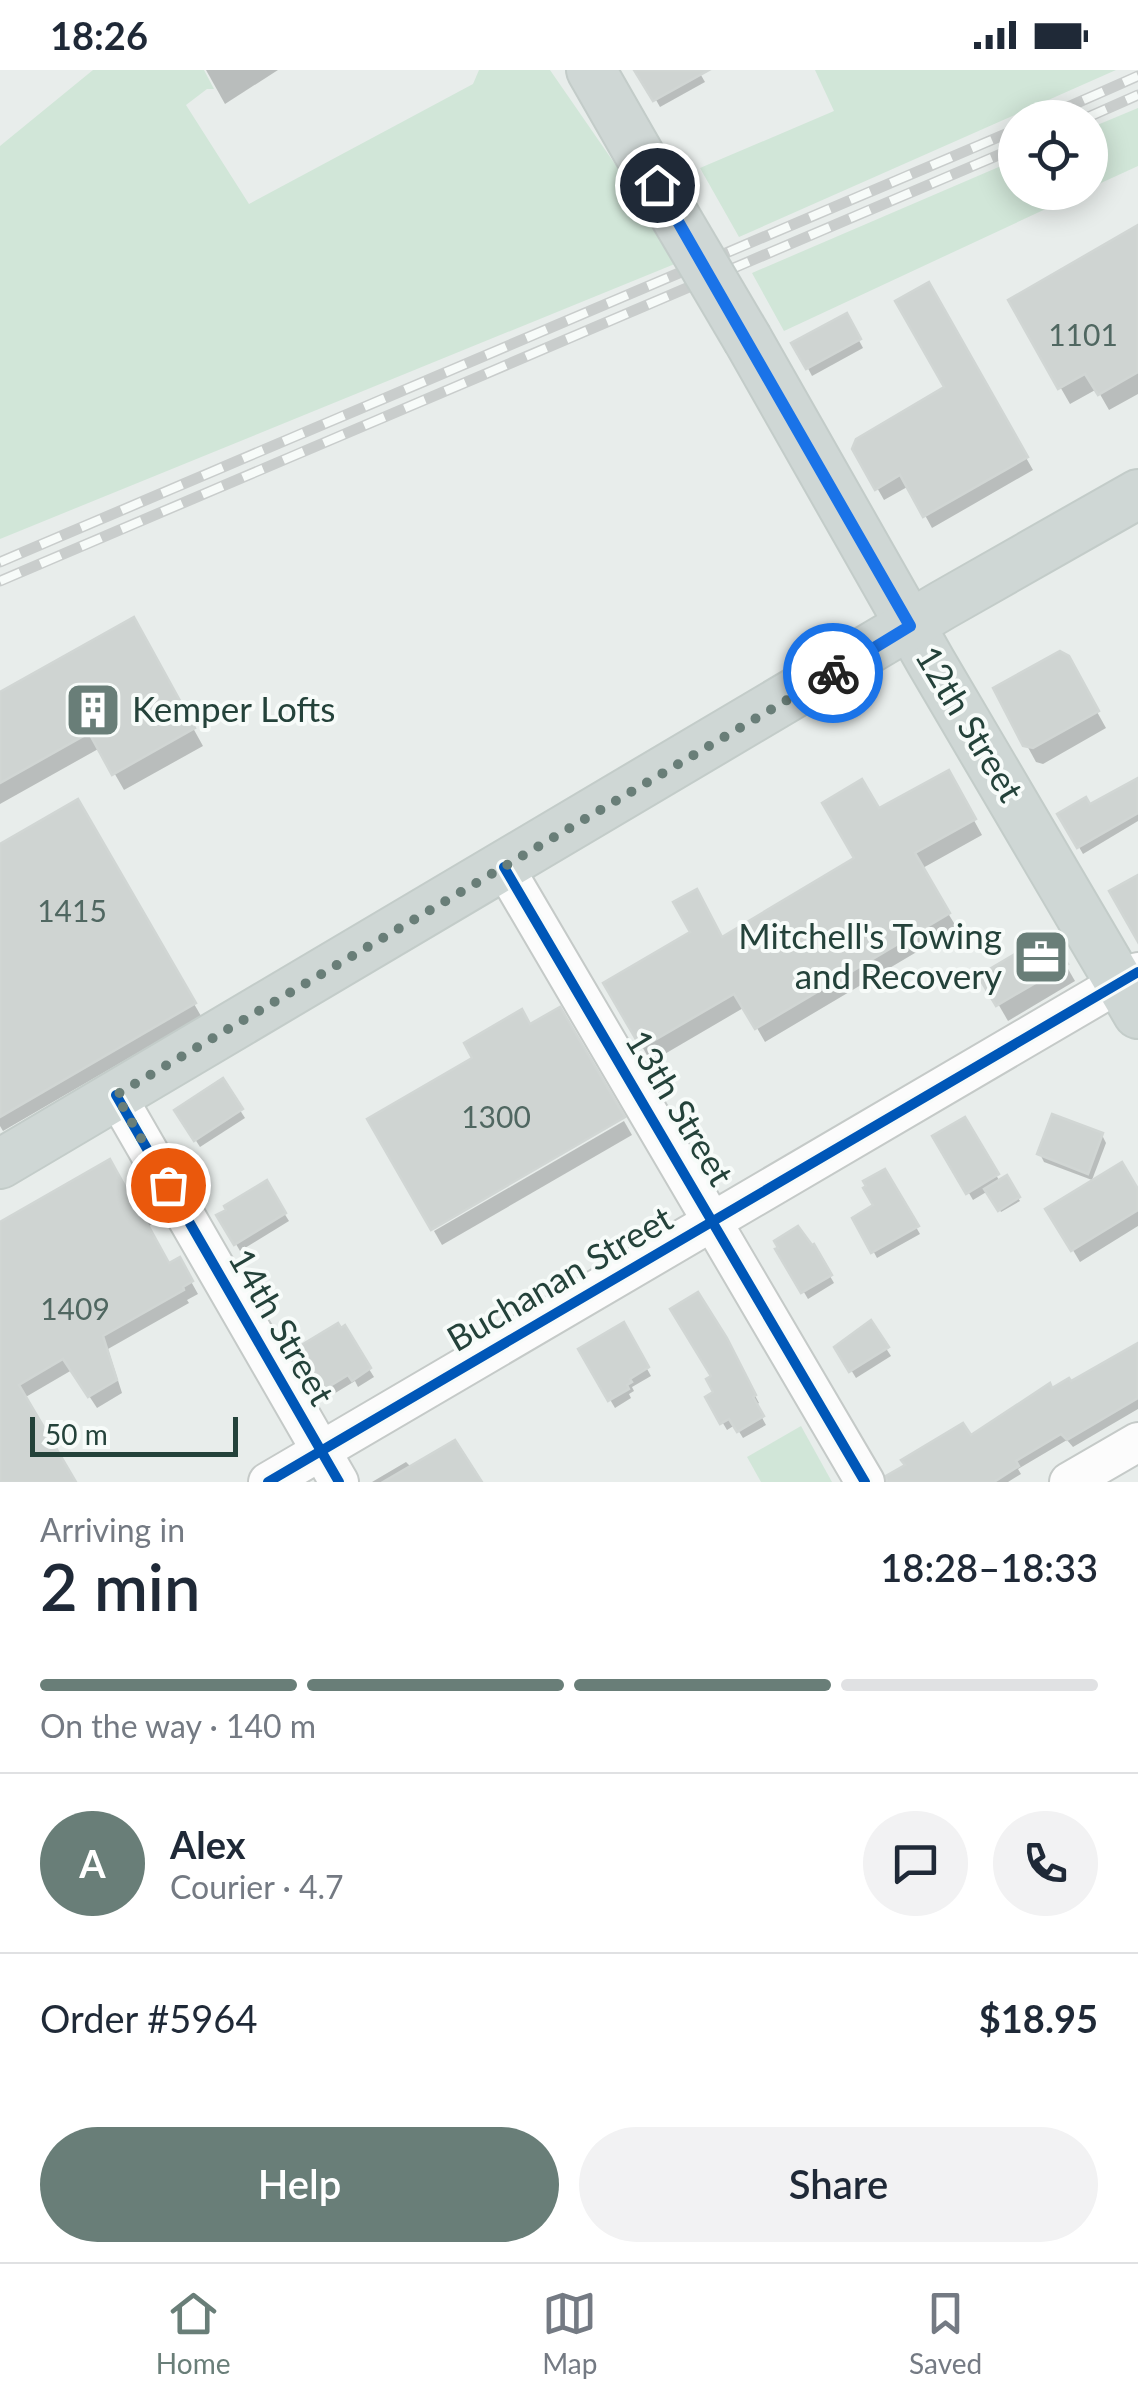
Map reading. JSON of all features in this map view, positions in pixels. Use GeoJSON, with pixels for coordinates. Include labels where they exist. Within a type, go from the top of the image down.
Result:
{"type":"FeatureCollection","features":[{"type":"Feature","properties":{"kind":"main road","name":"12th Street"},"geometry":{"type":"LineString","coordinates":[[590,70],[910,626],[1132,989]]}},
{"type":"Feature","properties":{"kind":"main road"},"geometry":{"type":"LineString","coordinates":[[0,1164],[1138,494]]}},
{"type":"Feature","properties":{"kind":"street","name":"13th Street"},"geometry":{"type":"LineString","coordinates":[[504,867],[865,1482]]}},
{"type":"Feature","properties":{"kind":"street","name":"Buchanan Street"},"geometry":{"type":"LineString","coordinates":[[268,1482],[330,1466],[714,1220],[1132,989]]}},
{"type":"Feature","properties":{"kind":"street","name":"14th Street"},"geometry":{"type":"LineString","coordinates":[[116,1095],[330,1466]]}},
{"type":"Feature","properties":{"kind":"street"},"geometry":{"type":"LineString","coordinates":[[1069,1482],[1138,1442]]}},
{"type":"Feature","properties":{"kind":"green space"},"geometry":{"type":"Polygon","coordinates":[[[93,70],[204,70],[214,89],[207,89],[186,105],[249,204],[473,84],[479,70],[550,70],[682,261],[0,539],[0,146],[93,70]]]}},
{"type":"Feature","properties":{"kind":"green space"},"geometry":{"type":"Polygon","coordinates":[[[815,70],[1116,70],[1048,100],[998,100],[998,122],[739,237],[700,168],[834,111],[815,70]]]}},
{"type":"Feature","properties":{"kind":"green space"},"geometry":{"type":"Polygon","coordinates":[[[1138,108],[1138,166],[1108,180],[1108,120],[1138,108]]]}},
{"type":"Feature","properties":{"kind":"green space"},"geometry":{"type":"Polygon","coordinates":[[[998,167],[998,210],[1044,210],[784,331],[752,273],[998,167]]]}},
{"type":"Feature","properties":{"kind":"green space"},"geometry":{"type":"Polygon","coordinates":[[[801,1426],[832,1482],[761,1482],[747,1457],[801,1426]]]}},
{"type":"Feature","properties":{"kind":"building"},"geometry":{"type":"Polygon","coordinates":[[[634,70],[709,70],[653,101],[634,70]]]}},
{"type":"Feature","properties":{"kind":"building"},"geometry":{"type":"Polygon","coordinates":[[[1138,225],[1138,372],[1098,395],[1085,374],[1058,389],[1008,300],[1138,225]]]}},
{"type":"Feature","properties":{"kind":"building"},"geometry":{"type":"Polygon","coordinates":[[[929,282],[1028,457],[923,517],[900,475],[875,490],[852,449],[856,439],[944,387],[895,301],[929,282]]]}},
{"type":"Feature","properties":{"kind":"building"},"geometry":{"type":"Polygon","coordinates":[[[847,313],[861,339],[806,369],[791,343],[847,313]]]}},
{"type":"Feature","properties":{"kind":"building","name":"Kemper Lofts"},"geometry":{"type":"Polygon","coordinates":[[[134,617],[195,728],[112,775],[89,733],[0,783],[0,692],[134,617]]]}},
{"type":"Feature","properties":{"kind":"building"},"geometry":{"type":"Polygon","coordinates":[[[1060,651],[1069,656],[1099,711],[1033,748],[1023,746],[993,688],[1060,651]]]}},
{"type":"Feature","properties":{"kind":"building"},"geometry":{"type":"Polygon","coordinates":[[[949,770],[976,819],[915,853],[950,913],[755,1029],[734,994],[641,1048],[603,983],[690,932],[673,902],[697,889],[722,937],[854,858],[822,803],[862,779],[879,808],[949,770]]]}},
{"type":"Feature","properties":{"kind":"building"},"geometry":{"type":"Polygon","coordinates":[[[1138,778],[1138,813],[1077,848],[1057,814],[1086,797],[1090,804],[1138,778]]]}},
{"type":"Feature","properties":{"kind":"building"},"geometry":{"type":"Polygon","coordinates":[[[78,799],[196,1003],[0,1117],[0,844],[78,799]]]}},
{"type":"Feature","properties":{"kind":"building"},"geometry":{"type":"Polygon","coordinates":[[[1138,875],[1138,942],[1109,891],[1138,875]]]}},
{"type":"Feature","properties":{"kind":"building"},"geometry":{"type":"Polygon","coordinates":[[[1050,933],[1068,964],[996,1006],[978,976],[1050,933]]]}},
{"type":"Feature","properties":{"kind":"building"},"geometry":{"type":"Polygon","coordinates":[[[560,1007],[625,1117],[431,1230],[367,1119],[472,1058],[464,1043],[522,1009],[530,1024],[560,1007]]]}},
{"type":"Feature","properties":{"kind":"building"},"geometry":{"type":"Polygon","coordinates":[[[223,1078],[243,1109],[194,1141],[174,1110],[223,1078]]]}},
{"type":"Feature","properties":{"kind":"building"},"geometry":{"type":"Polygon","coordinates":[[[1052,1114],[1103,1133],[1088,1174],[1037,1154],[1052,1114]]]}},
{"type":"Feature","properties":{"kind":"building"},"geometry":{"type":"Polygon","coordinates":[[[965,1117],[999,1174],[966,1194],[932,1136],[965,1117]]]}},
{"type":"Feature","properties":{"kind":"building"},"geometry":{"type":"Polygon","coordinates":[[[110,1159],[126,1188],[137,1182],[152,1208],[142,1214],[169,1263],[180,1257],[193,1281],[103,1336],[117,1380],[88,1397],[63,1359],[19,1385],[76,1482],[0,1482],[0,1222],[110,1159]]]}},
{"type":"Feature","properties":{"kind":"building"},"geometry":{"type":"Polygon","coordinates":[[[1122,1162],[1138,1189],[1138,1210],[1071,1251],[1045,1209],[1122,1162]]]}},
{"type":"Feature","properties":{"kind":"building"},"geometry":{"type":"Polygon","coordinates":[[[885,1169],[919,1226],[871,1253],[852,1218],[873,1205],[863,1181],[885,1169]]]}},
{"type":"Feature","properties":{"kind":"building"},"geometry":{"type":"Polygon","coordinates":[[[1007,1175],[1020,1197],[998,1211],[984,1189],[1007,1175]]]}},
{"type":"Feature","properties":{"kind":"building"},"geometry":{"type":"Polygon","coordinates":[[[267,1180],[286,1213],[234,1245],[216,1215],[267,1180]]]}},
{"type":"Feature","properties":{"kind":"building"},"geometry":{"type":"Polygon","coordinates":[[[798,1226],[832,1275],[801,1293],[774,1241],[798,1226]]]}},
{"type":"Feature","properties":{"kind":"building"},"geometry":{"type":"Polygon","coordinates":[[[698,1292],[727,1338],[764,1416],[737,1432],[729,1419],[720,1424],[705,1397],[713,1392],[706,1379],[711,1376],[670,1309],[698,1292]]]}},
{"type":"Feature","properties":{"kind":"building"},"geometry":{"type":"Polygon","coordinates":[[[871,1320],[889,1347],[849,1372],[834,1347],[871,1320]]]}},
{"type":"Feature","properties":{"kind":"building"},"geometry":{"type":"Polygon","coordinates":[[[624,1322],[649,1367],[630,1379],[629,1389],[608,1401],[578,1349],[624,1322]]]}},
{"type":"Feature","properties":{"kind":"building"},"geometry":{"type":"Polygon","coordinates":[[[338,1323],[341,1328],[345,1325],[371,1368],[352,1381],[348,1375],[325,1389],[300,1346],[338,1323]]]}},
{"type":"Feature","properties":{"kind":"building"},"geometry":{"type":"Polygon","coordinates":[[[1138,1343],[1138,1398],[1067,1440],[1061,1434],[1016,1461],[1019,1466],[994,1482],[887,1482],[886,1476],[905,1465],[901,1460],[963,1423],[971,1435],[1050,1383],[1052,1388],[1069,1378],[1071,1381],[1138,1343]]]}},
{"type":"Feature","properties":{"kind":"building"},"geometry":{"type":"Polygon","coordinates":[[[455,1440],[482,1482],[383,1482],[455,1440]]]}},
{"type":"Feature","properties":{"kind":"railway"},"geometry":{"type":"LineString","coordinates":[[1084,100],[1138,76]]}},
{"type":"Feature","properties":{"kind":"railway"},"geometry":{"type":"LineString","coordinates":[[1108,108],[1138,95]]}},
{"type":"Feature","properties":{"kind":"railway"},"geometry":{"type":"LineString","coordinates":[[0,562],[998,137]]}},
{"type":"Feature","properties":{"kind":"railway"},"geometry":{"type":"LineString","coordinates":[[0,581],[998,155]]}},
{"type":"Feature","properties":{"kind":"cycle path"},"geometry":{"type":"LineString","coordinates":[[504,867],[865,1482]]}},
{"type":"Feature","properties":{"kind":"cycle path"},"geometry":{"type":"LineString","coordinates":[[268,1482],[1138,972]]}},
{"type":"Feature","properties":{"kind":"cycle path"},"geometry":{"type":"LineString","coordinates":[[116,1095],[339,1482]]}},
{"type":"Feature","properties":{"kind":"way so far"},"geometry":{"type":"LineString","coordinates":[[168,1185],[116,1095],[833,673]]}},
{"type":"Feature","properties":{"kind":"place","name":"Kemper Lofts"},"geometry":{"type":"Point","coordinates":[93,710]}},
{"type":"Feature","properties":{"kind":"place","name":"Mitchell's Towing and Recovery"},"geometry":{"type":"Point","coordinates":[1041,957]}},
{"type":"Feature","properties":{"kind":"route"},"geometry":{"type":"LineString","coordinates":[[657,185],[910,626],[833,673]]}}]}
